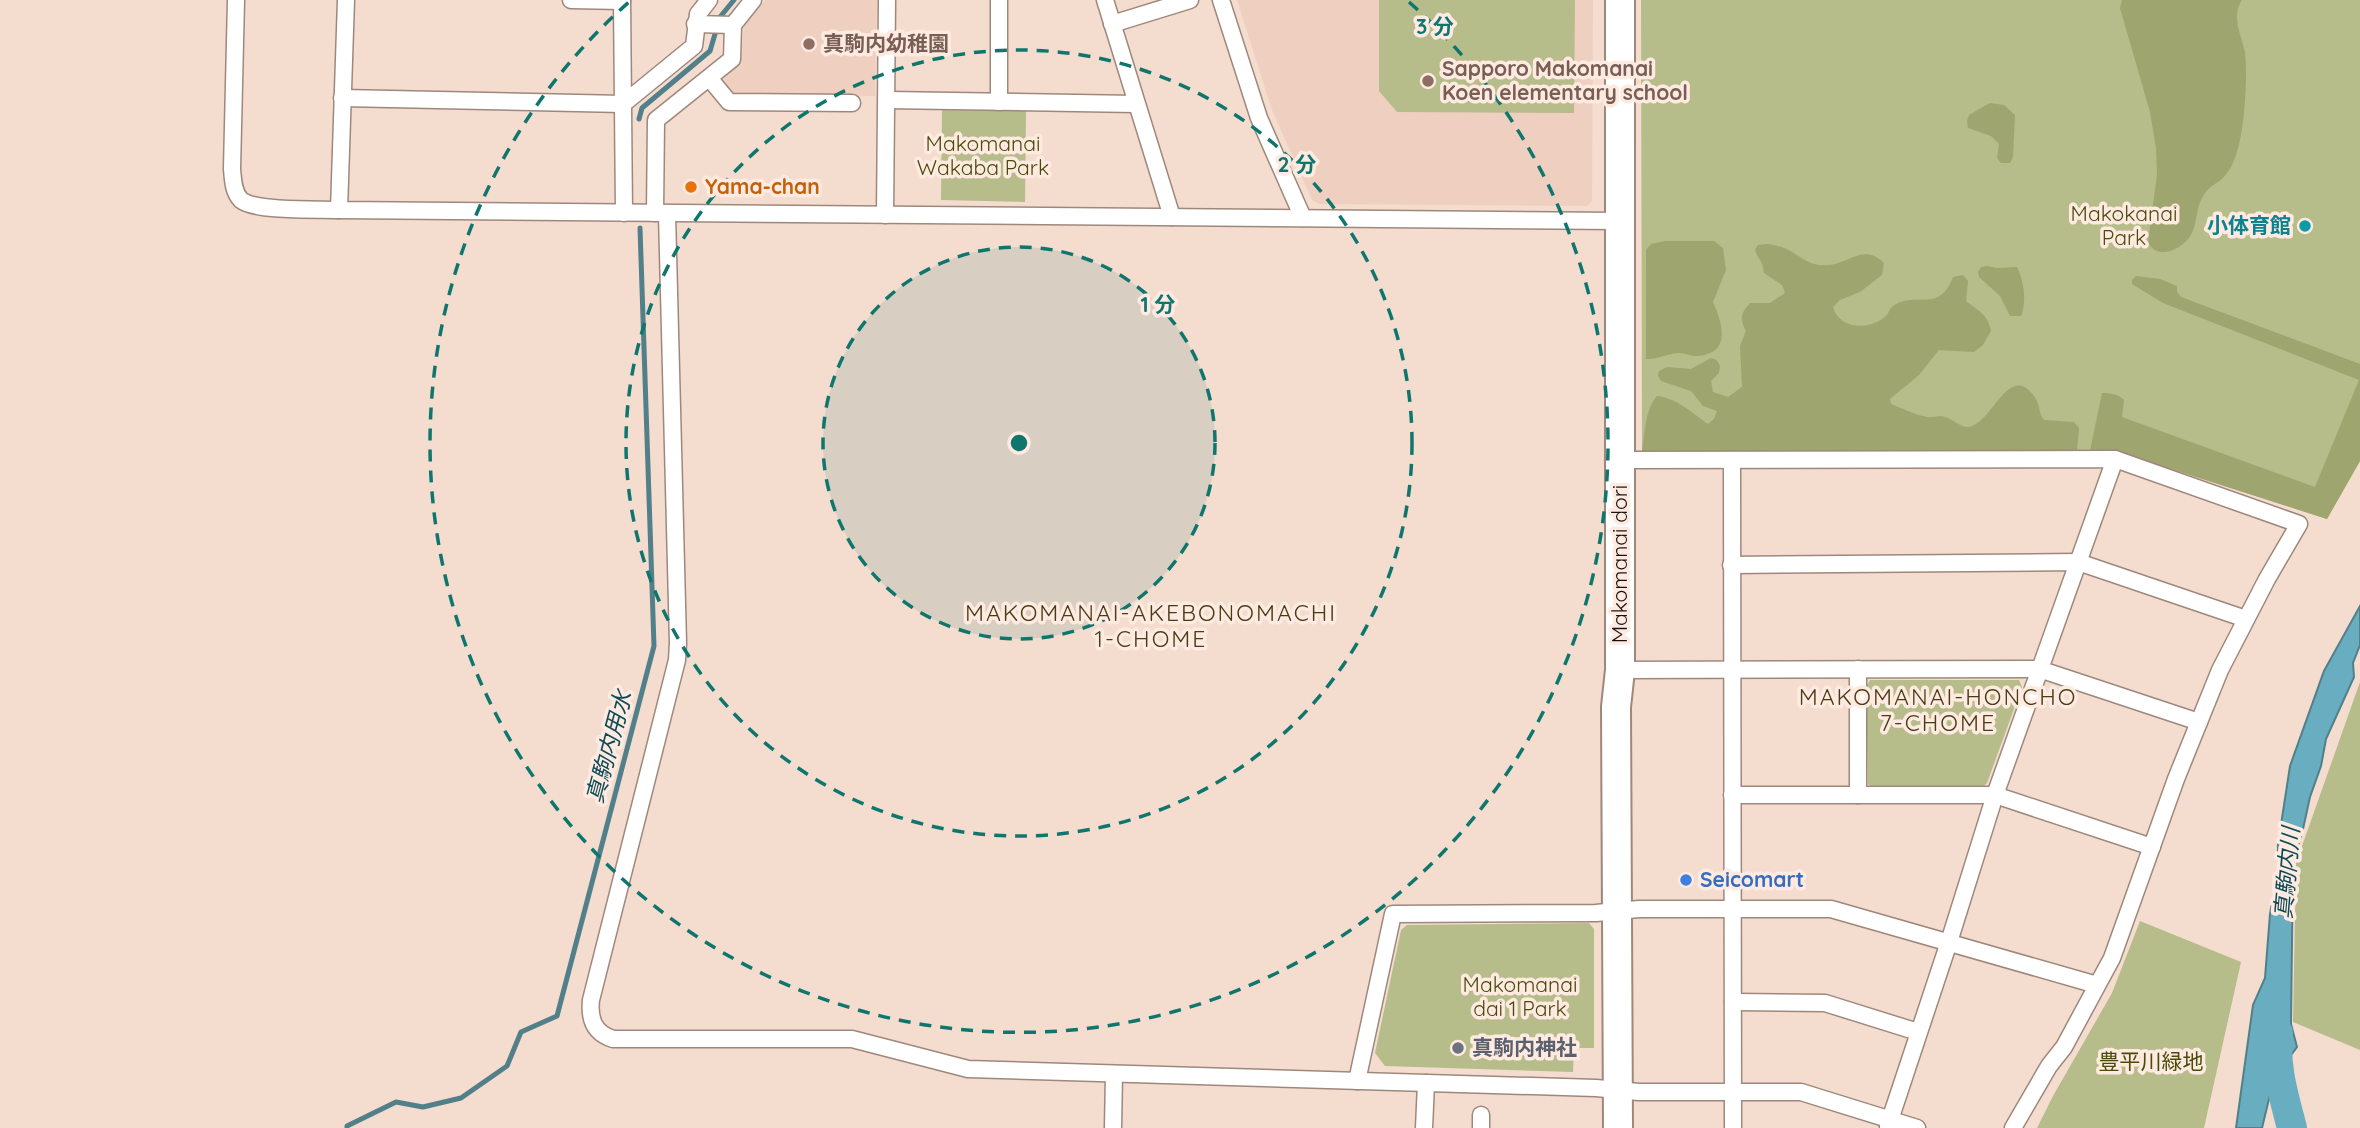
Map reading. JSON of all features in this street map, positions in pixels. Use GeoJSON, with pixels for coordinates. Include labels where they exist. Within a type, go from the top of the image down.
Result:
{"type":"FeatureCollection","features":[{"type":"Feature","properties":{"kind":"highway","name":"Makomanai dori"},"geometry":{"type":"LineString","coordinates":[[1618,1128],[1616,707],[1620,670],[1620,0]]}},
{"type":"Feature","properties":{"kind":"street"},"geometry":{"type":"LineString","coordinates":[[236,0],[232,169],[235,190],[242,200],[257,205],[339,210],[1619,221]]}},
{"type":"Feature","properties":{"kind":"street"},"geometry":{"type":"LineString","coordinates":[[339,210],[346,0]]}},
{"type":"Feature","properties":{"kind":"street"},"geometry":{"type":"LineString","coordinates":[[571,0],[622,1],[624,213]]}},
{"type":"Feature","properties":{"kind":"street"},"geometry":{"type":"LineString","coordinates":[[342,98],[623,104],[694,46],[698,14],[709,0]]}},
{"type":"Feature","properties":{"kind":"street"},"geometry":{"type":"LineString","coordinates":[[753,0],[733,25],[732,59],[656,120],[678,643],[673,673],[591,1000],[591,1017],[599,1032],[613,1039],[852,1038],[968,1069],[1618,1090],[1801,1092],[1888,1124],[1917,1128]]}},
{"type":"Feature","properties":{"kind":"street"},"geometry":{"type":"LineString","coordinates":[[885,215],[887,0]]}},
{"type":"Feature","properties":{"kind":"street"},"geometry":{"type":"LineString","coordinates":[[999,0],[999,102]]}},
{"type":"Feature","properties":{"kind":"street"},"geometry":{"type":"LineString","coordinates":[[1105,0],[1172,217]]}},
{"type":"Feature","properties":{"kind":"street"},"geometry":{"type":"LineString","coordinates":[[1112,24],[1189,0]]}},
{"type":"Feature","properties":{"kind":"street"},"geometry":{"type":"LineString","coordinates":[[1221,0],[1259,118],[1303,218]]}},
{"type":"Feature","properties":{"kind":"street"},"geometry":{"type":"LineString","coordinates":[[695,24],[733,25]]}},
{"type":"Feature","properties":{"kind":"street"},"geometry":{"type":"LineString","coordinates":[[709,79],[729,102],[852,103]]}},
{"type":"Feature","properties":{"kind":"street"},"geometry":{"type":"LineString","coordinates":[[884,102],[1136,104]]}},
{"type":"Feature","properties":{"kind":"street"},"geometry":{"type":"LineString","coordinates":[[1620,460],[2115,460],[2299,523],[2220,670],[2176,779],[2112,957],[2064,1047],[2049,1066],[2013,1128]]}},
{"type":"Feature","properties":{"kind":"street"},"geometry":{"type":"LineString","coordinates":[[1732,460],[1733,1128]]}},
{"type":"Feature","properties":{"kind":"street"},"geometry":{"type":"LineString","coordinates":[[1888,1124],[1995,795],[2115,460]]}},
{"type":"Feature","properties":{"kind":"street"},"geometry":{"type":"LineString","coordinates":[[1731,565],[2078,562],[2246,619]]}},
{"type":"Feature","properties":{"kind":"street"},"geometry":{"type":"LineString","coordinates":[[1858,669],[1858,795]]}},
{"type":"Feature","properties":{"kind":"street"},"geometry":{"type":"LineString","coordinates":[[1620,670],[2039,669],[2199,722]]}},
{"type":"Feature","properties":{"kind":"street"},"geometry":{"type":"LineString","coordinates":[[1732,795],[1995,795],[2152,848]]}},
{"type":"Feature","properties":{"kind":"street"},"geometry":{"type":"LineString","coordinates":[[1357,1081],[1393,914],[1830,909],[2097,985]]}},
{"type":"Feature","properties":{"kind":"street"},"geometry":{"type":"LineString","coordinates":[[1733,1002],[1825,1003],[1918,1032]]}},
{"type":"Feature","properties":{"kind":"street"},"geometry":{"type":"LineString","coordinates":[[1113,1128],[1114,1074]]}},
{"type":"Feature","properties":{"kind":"street"},"geometry":{"type":"LineString","coordinates":[[1424,1128],[1426,1083]]}},
{"type":"Feature","properties":{"kind":"shaded area","name":"真駒内幼稚園"},"geometry":{"type":"Polygon","coordinates":[[[765,0],[877,0],[875,96],[732,94],[723,85],[724,78],[740,63],[744,25],[765,0]]]}},
{"type":"Feature","properties":{"kind":"shaded area","name":"Sapporo Makomanai Koen elementary school"},"geometry":{"type":"Polygon","coordinates":[[[1237,0],[1593,0],[1592,201],[1587,206],[1319,204],[1312,200],[1272,110],[1237,0]]]}},
{"type":"Feature","properties":{"kind":"green space"},"geometry":{"type":"Polygon","coordinates":[[[1379,0],[1575,0],[1574,113],[1397,112],[1379,91],[1379,0]]]}},
{"type":"Feature","properties":{"kind":"green space","name":"Makokanai Park"},"geometry":{"type":"Polygon","coordinates":[[[1641,0],[2360,0],[2360,461],[2327,519],[2115,451],[1642,451],[1641,0]]]}},
{"type":"Feature","properties":{"kind":"green space"},"geometry":{"type":"Polygon","coordinates":[[[2122,0],[2242,0],[2237,19],[2245,52],[2246,79],[2237,153],[2227,173],[2201,200],[2195,225],[2186,242],[2166,252],[2157,251],[2148,242],[2157,175],[2156,148],[2150,112],[2120,8],[2122,0]]]}},
{"type":"Feature","properties":{"kind":"green space"},"geometry":{"type":"Polygon","coordinates":[[[1990,103],[2004,105],[2015,115],[2013,157],[2010,163],[2001,163],[1997,158],[1999,144],[1991,136],[1968,128],[1969,115],[1990,103]]]}},
{"type":"Feature","properties":{"kind":"green space","name":"Makomanai Wakaba Park"},"geometry":{"type":"Polygon","coordinates":[[[942,110],[1026,111],[1025,202],[941,200],[942,110]]]}},
{"type":"Feature","properties":{"kind":"green space"},"geometry":{"type":"Polygon","coordinates":[[[1665,241],[1714,241],[1723,248],[1726,270],[1713,302],[1720,320],[1722,337],[1720,345],[1707,354],[1695,356],[1675,353],[1646,359],[1646,250],[1651,244],[1665,241]]]}},
{"type":"Feature","properties":{"kind":"green space"},"geometry":{"type":"Polygon","coordinates":[[[1768,244],[1784,248],[1805,260],[1821,265],[1837,264],[1863,254],[1877,257],[1884,263],[1882,275],[1860,292],[1840,300],[1833,307],[1842,320],[1856,326],[1873,324],[1902,302],[1934,299],[1941,295],[1953,277],[1963,275],[1968,281],[1966,301],[1985,317],[1991,331],[1983,345],[1974,352],[1939,350],[1919,375],[1890,399],[1891,404],[1922,416],[1945,417],[1968,427],[1977,424],[2008,390],[2016,386],[2025,387],[2036,399],[2044,420],[2074,422],[2079,428],[2077,451],[1642,451],[1648,415],[1657,396],[1678,403],[1708,424],[1717,411],[1703,406],[1691,391],[1661,381],[1659,371],[1667,367],[1691,369],[1711,358],[1717,360],[1720,366],[1719,373],[1711,381],[1713,392],[1728,397],[1742,387],[1740,346],[1746,331],[1742,323],[1743,313],[1750,303],[1770,303],[1785,293],[1782,285],[1764,273],[1755,250],[1758,245],[1768,244]]]}},
{"type":"Feature","properties":{"kind":"green space"},"geometry":{"type":"Polygon","coordinates":[[[1981,267],[2017,267],[2024,292],[2021,316],[2010,316],[2000,296],[1979,277],[1981,267]]]}},
{"type":"Feature","properties":{"kind":"green space"},"geometry":{"type":"Polygon","coordinates":[[[2136,276],[2160,279],[2177,286],[2181,297],[2360,364],[2360,461],[2327,519],[2115,451],[2090,451],[2102,393],[2111,394],[2124,400],[2122,417],[2315,487],[2359,380],[2163,303],[2132,284],[2136,276]]]}},
{"type":"Feature","properties":{"kind":"green space"},"geometry":{"type":"Polygon","coordinates":[[[1870,680],[2019,680],[2022,687],[1987,783],[1984,786],[1872,787],[1868,784],[1866,687],[1870,680]]]}},
{"type":"Feature","properties":{"kind":"green space"},"geometry":{"type":"Polygon","coordinates":[[[2360,682],[2360,1050],[2293,1022],[2296,863],[2360,682]]]}},
{"type":"Feature","properties":{"kind":"green space","name":"豊平川緑地"},"geometry":{"type":"Polygon","coordinates":[[[2140,921],[2241,962],[2204,1128],[2037,1128],[2112,993],[2140,921]]]}},
{"type":"Feature","properties":{"kind":"green space","name":"Makomanai dai 1 Park"},"geometry":{"type":"Polygon","coordinates":[[[1589,923],[1594,929],[1594,1048],[1574,1048],[1573,1072],[1385,1066],[1375,1053],[1401,930],[1407,925],[1589,923]]]}},
{"type":"Feature","properties":{"kind":"water"},"geometry":{"type":"Polygon","coordinates":[[[2360,606],[2360,645],[2353,663],[2354,677],[2326,739],[2321,766],[2293,863],[2291,1024],[2297,1047],[2274,1078],[2262,1128],[2236,1128],[2253,1005],[2265,978],[2270,914],[2278,872],[2278,844],[2290,766],[2324,671],[2360,606]]]}},
{"type":"Feature","properties":{"kind":"waterway","name":"真駒内用水"},"geometry":{"type":"LineString","coordinates":[[639,119],[642,108],[710,51],[720,17],[734,0]]}},
{"type":"Feature","properties":{"kind":"waterway","name":"真駒内用水"},"geometry":{"type":"LineString","coordinates":[[347,1128],[396,1102],[423,1107],[461,1098],[507,1066],[521,1032],[557,1016],[654,646],[640,228]]}},
{"type":"Feature","properties":{"kind":"waterway","name":"真駒内川"},"geometry":{"type":"LineString","coordinates":[[2278,1033],[2279,1069],[2292,1128]]}},
{"type":"Feature","properties":{"kind":"place","name":"真駒内幼稚園"},"geometry":{"type":"Point","coordinates":[809,44]}},
{"type":"Feature","properties":{"kind":"place","name":"Sapporo Makomanai Koen elementary school"},"geometry":{"type":"Point","coordinates":[1428,81]}},
{"type":"Feature","properties":{"kind":"place","name":"Yama-chan"},"geometry":{"type":"Point","coordinates":[691,187]}},
{"type":"Feature","properties":{"kind":"place","name":"小体育館"},"geometry":{"type":"Point","coordinates":[2305,226]}},
{"type":"Feature","properties":{"kind":"place","name":"Seicomart"},"geometry":{"type":"Point","coordinates":[1686,880]}},
{"type":"Feature","properties":{"kind":"place","name":"真駒内神社"},"geometry":{"type":"Point","coordinates":[1458,1048]}},
{"type":"Feature","properties":{"kind":"district","name":"MAKOMANAI-AKEBONOMACHI 1-CHOME"},"geometry":{"type":"Point","coordinates":[1151,626]}},
{"type":"Feature","properties":{"kind":"district","name":"MAKOMANAI-HONCHO 7-CHOME"},"geometry":{"type":"Point","coordinates":[1938,710]}}]}
